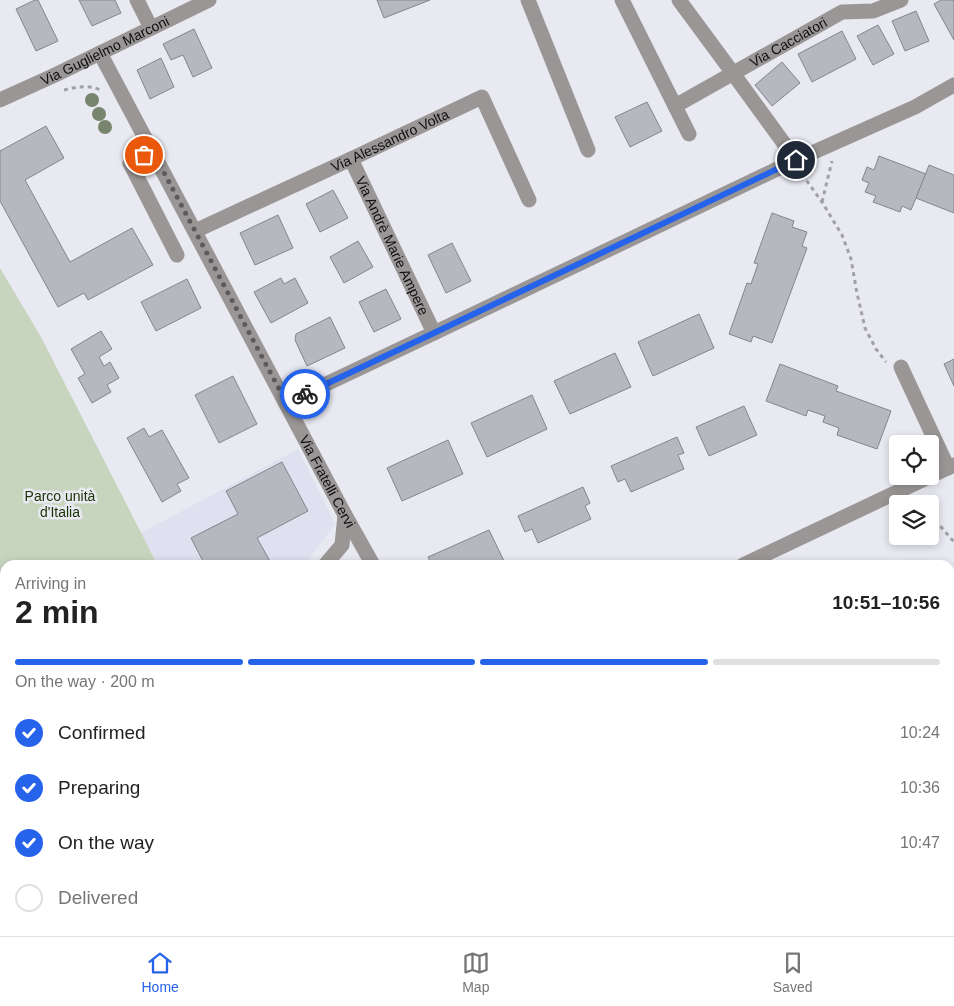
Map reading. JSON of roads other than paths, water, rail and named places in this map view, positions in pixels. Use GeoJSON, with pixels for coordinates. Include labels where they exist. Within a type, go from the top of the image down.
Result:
{"type":"FeatureCollection","features":[{"type":"Feature","properties":{"kind":"street"},"geometry":{"type":"LineString","coordinates":[[137,0],[151,28]]}},
{"type":"Feature","properties":{"kind":"street","name":"Via Guglielmo Marconi"},"geometry":{"type":"LineString","coordinates":[[0,100],[209,0]]}},
{"type":"Feature","properties":{"kind":"street"},"geometry":{"type":"LineString","coordinates":[[528,0],[588,150]]}},
{"type":"Feature","properties":{"kind":"street"},"geometry":{"type":"LineString","coordinates":[[622,0],[688,134]]}},
{"type":"Feature","properties":{"kind":"street"},"geometry":{"type":"LineString","coordinates":[[679,0],[796,160]]}},
{"type":"Feature","properties":{"kind":"street","name":"Via Cacciatori"},"geometry":{"type":"LineString","coordinates":[[674,106],[842,12],[873,11],[901,0]]}},
{"type":"Feature","properties":{"kind":"street","name":"Via Fratelli Cervi"},"geometry":{"type":"LineString","coordinates":[[100,53],[370,560]]}},
{"type":"Feature","properties":{"kind":"street"},"geometry":{"type":"LineString","coordinates":[[286,402],[796,160],[915,107],[954,85]]}},
{"type":"Feature","properties":{"kind":"street","name":"Via Alessandro Volta"},"geometry":{"type":"LineString","coordinates":[[152,150],[130,163],[173,257],[198,236],[351,159],[482,97],[530,200]]}},
{"type":"Feature","properties":{"kind":"street","name":"Via Andrè Marie Ampere"},"geometry":{"type":"LineString","coordinates":[[351,159],[434,333]]}},
{"type":"Feature","properties":{"kind":"street"},"geometry":{"type":"LineString","coordinates":[[754,560],[951,466],[894,365]]}},
{"type":"Feature","properties":{"kind":"street"},"geometry":{"type":"LineString","coordinates":[[330,560],[342,545],[345,515]]}},
{"type":"Feature","properties":{"kind":"park label","name":"Parco unità d'Italia"},"geometry":{"type":"Point","coordinates":[60,504]}}]}
